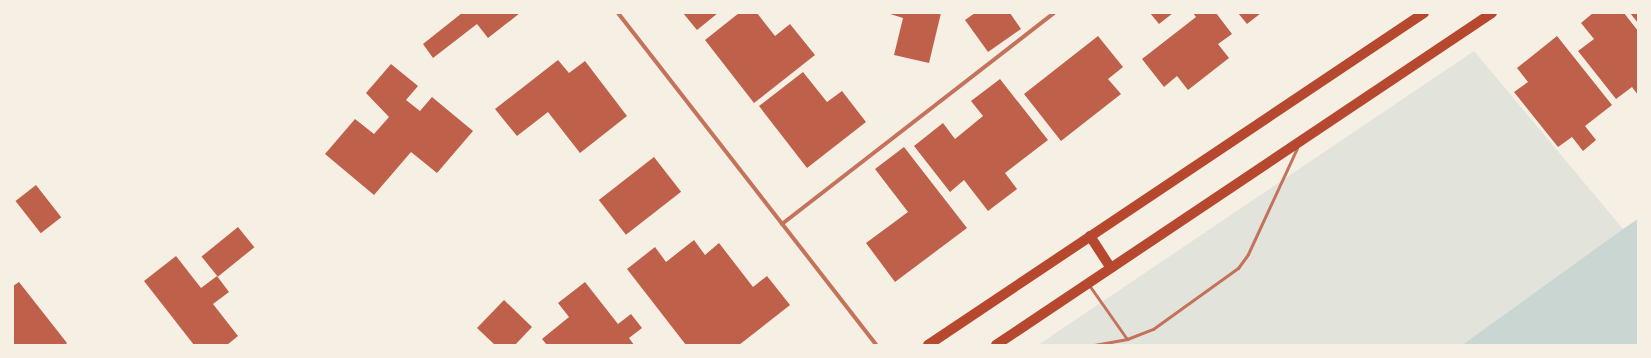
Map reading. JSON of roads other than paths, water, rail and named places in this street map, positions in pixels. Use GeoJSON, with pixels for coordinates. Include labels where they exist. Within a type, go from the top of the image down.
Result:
{"type":"FeatureCollection","features":[{"type":"Feature","properties":{"kind":"main road"},"geometry":{"type":"LineString","coordinates":[[928,345],[1424,13]]}},
{"type":"Feature","properties":{"kind":"main road"},"geometry":{"type":"LineString","coordinates":[[996,345],[1492,13]]}},
{"type":"Feature","properties":{"kind":"main road"},"geometry":{"type":"LineString","coordinates":[[1090,236],[1111,268]]}},
{"type":"Feature","properties":{"kind":"street"},"geometry":{"type":"LineString","coordinates":[[618,13],[876,345]]}},
{"type":"Feature","properties":{"kind":"street"},"geometry":{"type":"LineString","coordinates":[[782,224],[1054,13]]}},
{"type":"Feature","properties":{"kind":"lane"},"geometry":{"type":"LineString","coordinates":[[1094,345],[1127,339],[1153,329],[1238,268],[1248,254],[1300,142]]}},
{"type":"Feature","properties":{"kind":"lane"},"geometry":{"type":"LineString","coordinates":[[1088,284],[1127,339]]}}]}
